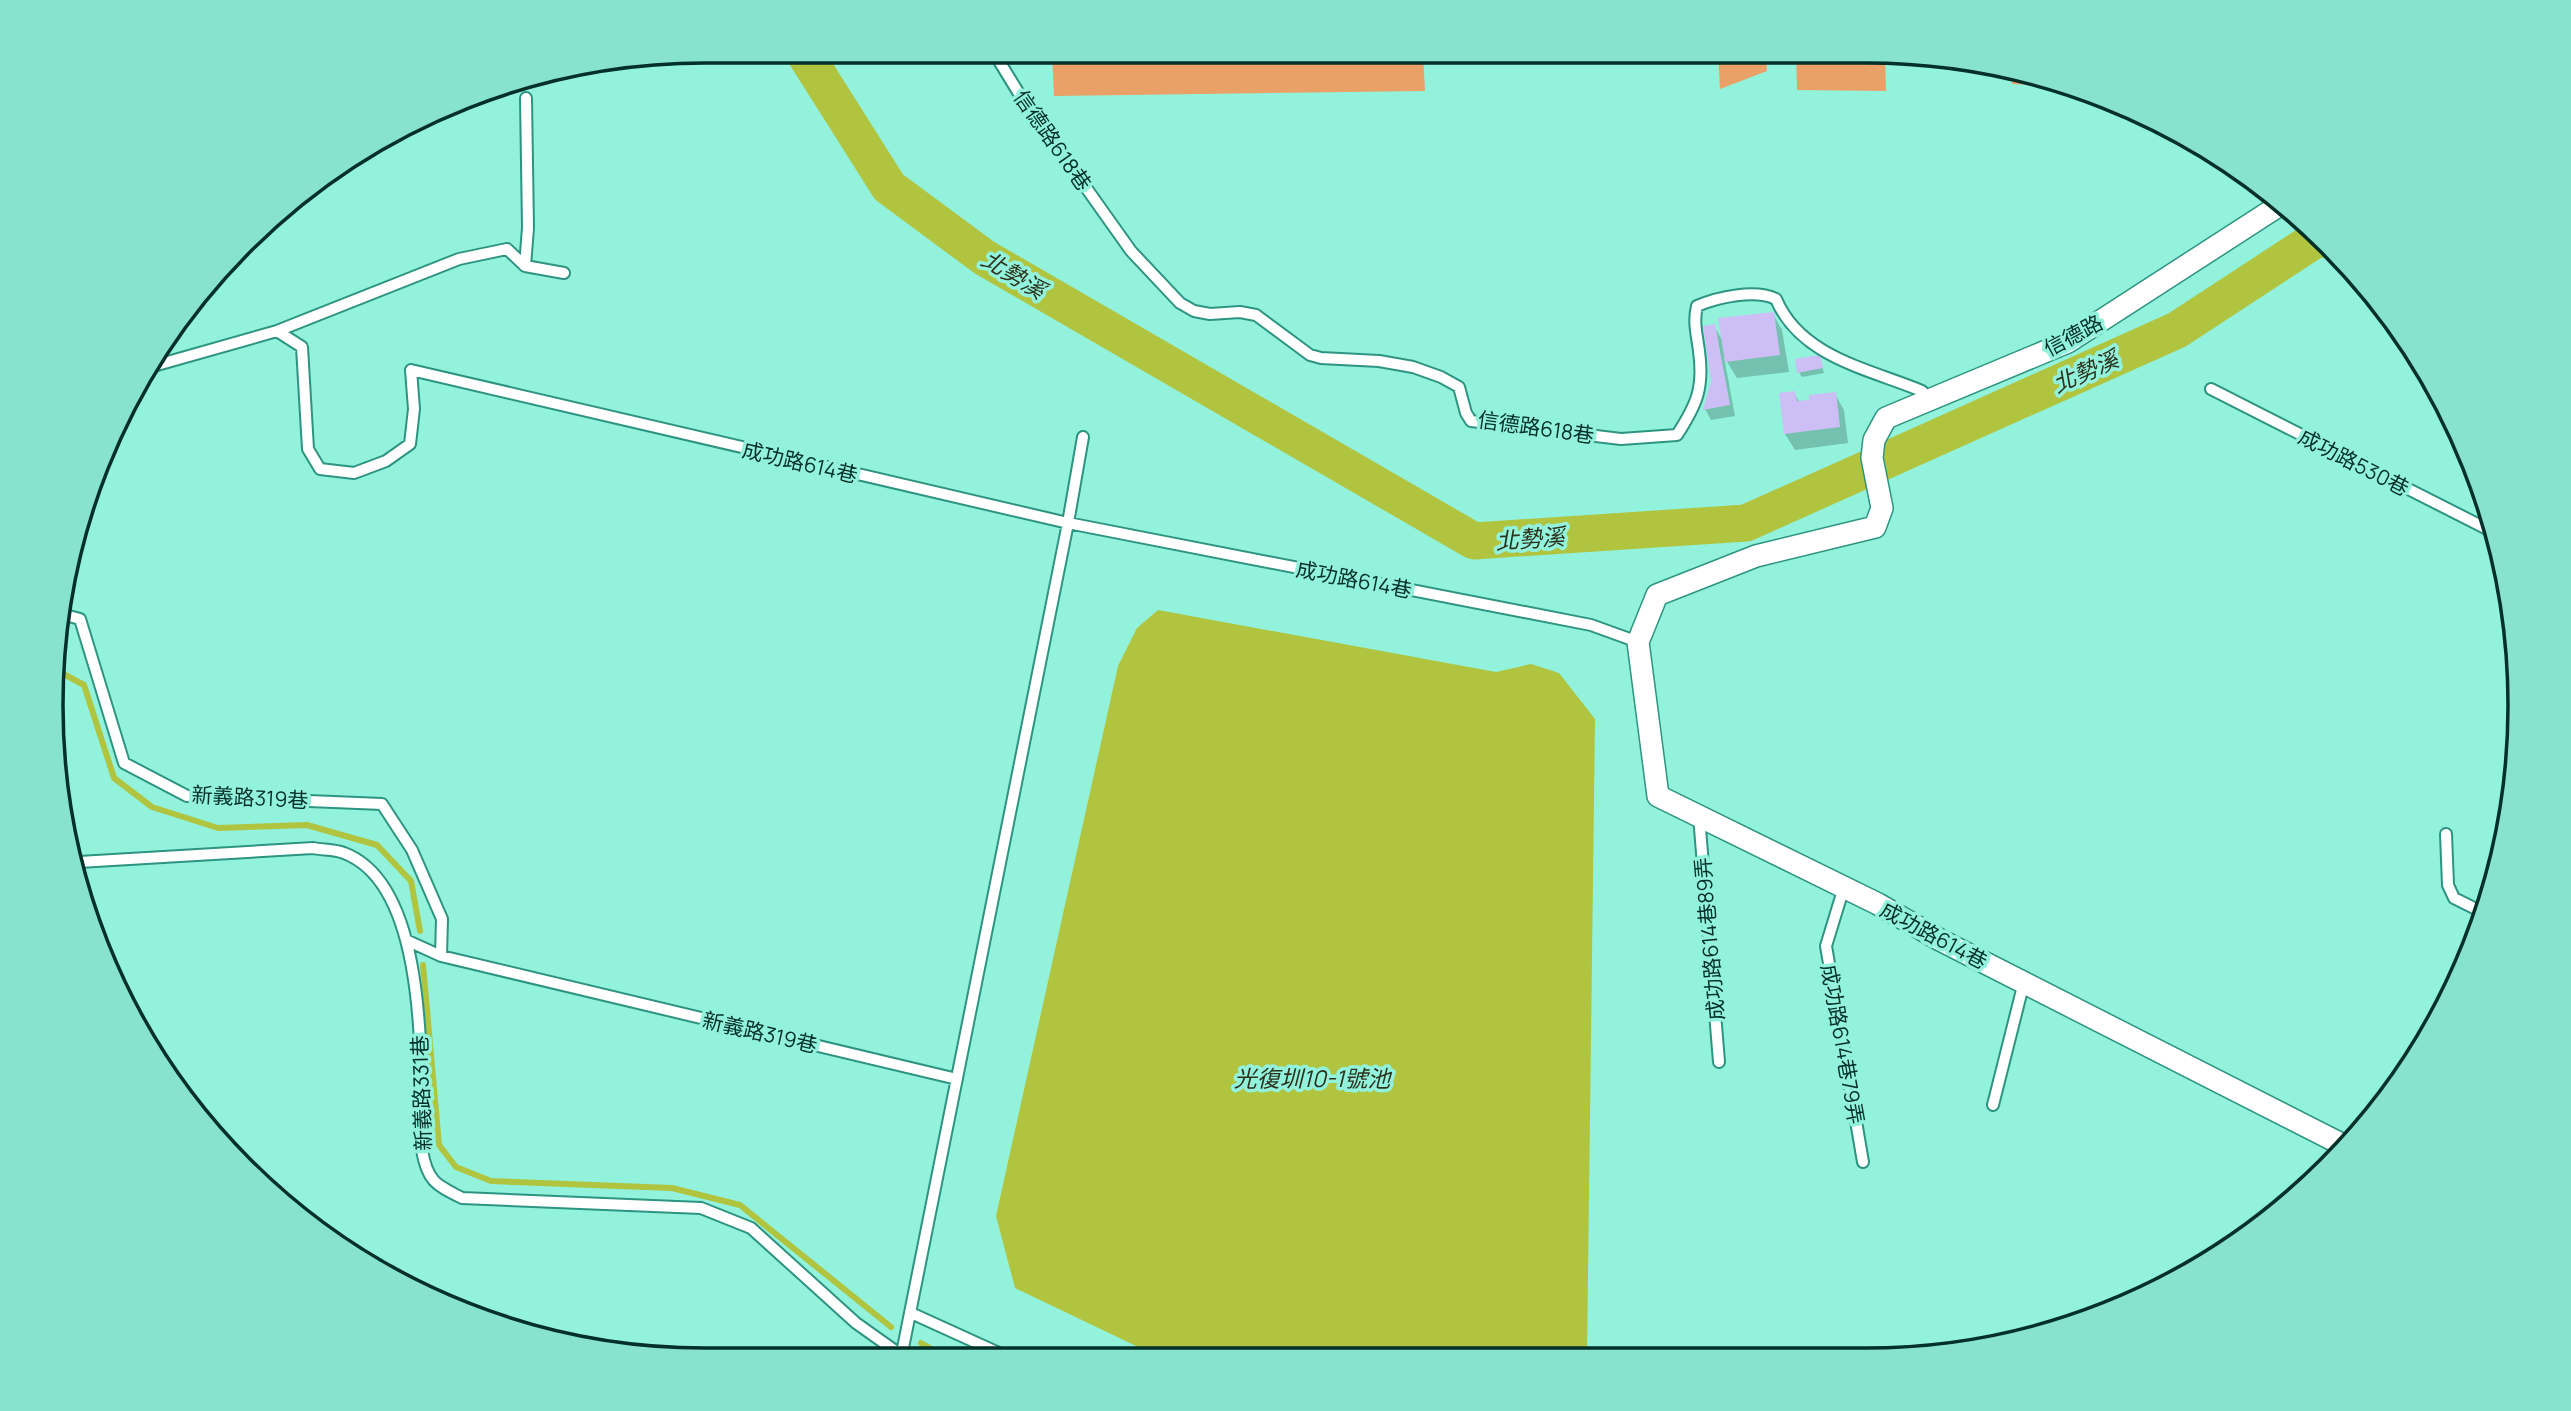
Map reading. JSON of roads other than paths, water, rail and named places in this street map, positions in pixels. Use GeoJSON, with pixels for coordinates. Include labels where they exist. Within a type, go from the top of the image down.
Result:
{"type":"FeatureCollection","features":[{"type":"Feature","properties":{"kind":"street","name":"信德路"},"geometry":{"type":"LineString","coordinates":[[1882,508],[1872,458],[1874,440],[1886,418],[2068,342],[2273,209]]}},
{"type":"Feature","properties":{"kind":"street","name":"成功路614巷"},"geometry":{"type":"LineString","coordinates":[[1882,508],[1875,527],[1756,556],[1657,595],[1638,642],[1658,796],[1844,887],[2337,1142]]}},
{"type":"Feature","properties":{"kind":"lane","name":"信德路618巷"},"geometry":{"type":"LineString","coordinates":[[1000,63],[1131,251],[1180,303],[1194,311],[1210,314],[1256,314],[1310,355],[1379,361],[1441,377],[1458,387],[1471,421],[1621,439],[1677,435],[1695,408],[1700,384],[1701,364],[1694,318],[1697,306],[1711,300],[1766,295],[1776,299],[1782,314],[1800,336],[1841,361],[1922,391],[1928,399]]}},
{"type":"Feature","properties":{"kind":"lane"},"geometry":{"type":"LineString","coordinates":[[525,266],[528,228],[526,98]]}},
{"type":"Feature","properties":{"kind":"lane"},"geometry":{"type":"LineString","coordinates":[[162,364],[277,331],[459,260],[507,250],[525,266],[564,273]]}},
{"type":"Feature","properties":{"kind":"lane","name":"成功路614巷"},"geometry":{"type":"LineString","coordinates":[[277,331],[302,347],[308,449],[320,469],[354,473],[386,461],[410,444],[414,409],[411,370],[1068,523],[1591,625],[1638,642]]}},
{"type":"Feature","properties":{"kind":"lane","name":"成功路530巷"},"geometry":{"type":"LineString","coordinates":[[2211,389],[2482,527]]}},
{"type":"Feature","properties":{"kind":"lane"},"geometry":{"type":"LineString","coordinates":[[903,1348],[1083,437]]}},
{"type":"Feature","properties":{"kind":"lane","name":"新義路319巷"},"geometry":{"type":"LineString","coordinates":[[69,616],[80,619],[124,763],[187,796],[382,804],[412,849],[442,919],[441,956]]}},
{"type":"Feature","properties":{"kind":"lane","name":"成功路614巷89弄"},"geometry":{"type":"LineString","coordinates":[[1699,816],[1719,1062]]}},
{"type":"Feature","properties":{"kind":"lane"},"geometry":{"type":"LineString","coordinates":[[2446,834],[2448,885],[2454,898],[2475,909]]}},
{"type":"Feature","properties":{"kind":"lane","name":"新義路331巷"},"geometry":{"type":"LineString","coordinates":[[83,862],[313,848],[344,852],[366,866],[390,894],[406,940],[418,1001],[422,1150],[426,1172],[439,1186],[463,1198],[701,1208],[751,1228],[856,1323],[889,1348]]}},
{"type":"Feature","properties":{"kind":"lane","name":"成功路614巷79弄"},"geometry":{"type":"LineString","coordinates":[[1844,887],[1826,946],[1863,1162]]}},
{"type":"Feature","properties":{"kind":"lane","name":"新義路319巷"},"geometry":{"type":"LineString","coordinates":[[406,940],[441,956],[957,1079]]}},
{"type":"Feature","properties":{"kind":"lane"},"geometry":{"type":"LineString","coordinates":[[1993,1105],[2024,982]]}},
{"type":"Feature","properties":{"kind":"lane"},"geometry":{"type":"LineString","coordinates":[[911,1313],[988,1348]]}},
{"type":"Feature","properties":{"kind":"water","name":"光復圳10-1號池"},"geometry":{"type":"Polygon","coordinates":[[[1158,610],[1496,672],[1531,664],[1559,673],[1595,719],[1587,1348],[1140,1348],[1015,1288],[996,1216],[1118,666],[1137,628],[1158,610]]]}},
{"type":"Feature","properties":{"kind":"waterway","name":"北勢溪"},"geometry":{"type":"LineString","coordinates":[[811,63],[889,187],[985,258],[1474,541],[1746,523],[2177,330],[2311,242]]}},
{"type":"Feature","properties":{"kind":"waterway"},"geometry":{"type":"LineString","coordinates":[[64,674],[84,685],[114,778],[152,807],[218,828],[307,825],[377,845],[411,881],[420,931]]}},
{"type":"Feature","properties":{"kind":"waterway"},"geometry":{"type":"LineString","coordinates":[[423,965],[439,1145],[456,1167],[491,1181],[672,1188],[740,1205],[891,1327]]}},
{"type":"Feature","properties":{"kind":"waterway"},"geometry":{"type":"LineString","coordinates":[[921,1343],[930,1348]]}}]}
